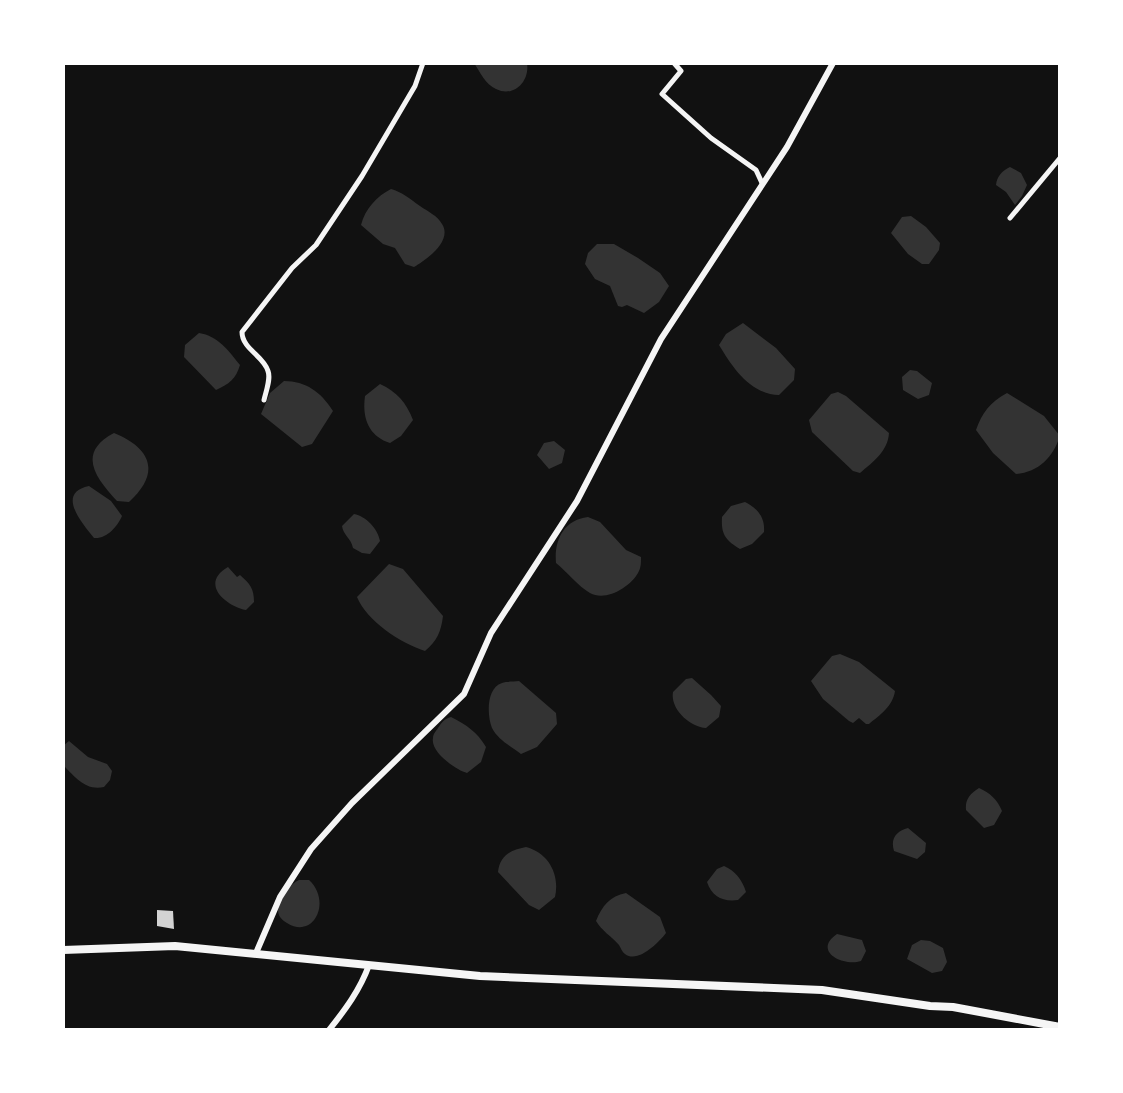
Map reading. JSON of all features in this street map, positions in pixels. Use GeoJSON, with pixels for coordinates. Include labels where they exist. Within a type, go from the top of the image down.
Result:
{"type":"FeatureCollection","features":[{"type":"Feature","properties":{"kind":"highway"},"geometry":{"type":"LineString","coordinates":[[63,950],[175,946],[480,976],[822,990],[953,1007],[1060,1027]]}},
{"type":"Feature","properties":{"kind":"street"},"geometry":{"type":"LineString","coordinates":[[264,400],[268,368],[244,341],[242,332],[292,268],[316,245],[362,176],[415,86],[424,63]]}},
{"type":"Feature","properties":{"kind":"street"},"geometry":{"type":"LineString","coordinates":[[674,63],[681,71],[662,94],[711,138],[756,170],[762,183]]}},
{"type":"Feature","properties":{"kind":"street"},"geometry":{"type":"LineString","coordinates":[[256,953],[280,897],[311,849],[352,803],[464,694],[491,633],[577,501],[661,339],[787,147],[833,63]]}},
{"type":"Feature","properties":{"kind":"street"},"geometry":{"type":"LineString","coordinates":[[1010,218],[1060,158]]}},
{"type":"Feature","properties":{"kind":"street"},"geometry":{"type":"LineString","coordinates":[[329,1030],[348,1006],[369,965]]}},
{"type":"Feature","properties":{"kind":"shaded area"},"geometry":{"type":"Polygon","coordinates":[[[474,63],[527,63],[526,76],[515,89],[503,91],[489,85],[474,63]]]}},
{"type":"Feature","properties":{"kind":"shaded area"},"geometry":{"type":"Polygon","coordinates":[[[1010,167],[1021,173],[1027,185],[1015,205],[1006,192],[996,185],[1000,174],[1010,167]]]}},
{"type":"Feature","properties":{"kind":"shaded area"},"geometry":{"type":"Polygon","coordinates":[[[391,189],[435,216],[444,230],[444,237],[437,249],[414,267],[405,264],[395,248],[383,244],[361,225],[372,204],[391,189]]]}},
{"type":"Feature","properties":{"kind":"shaded area"},"geometry":{"type":"Polygon","coordinates":[[[911,216],[926,227],[940,243],[939,250],[929,264],[922,264],[908,254],[891,233],[902,217],[911,216]]]}},
{"type":"Feature","properties":{"kind":"shaded area"},"geometry":{"type":"Polygon","coordinates":[[[597,244],[614,244],[660,273],[669,286],[659,302],[644,313],[627,305],[618,306],[610,286],[595,279],[585,264],[588,253],[597,244]]]}},
{"type":"Feature","properties":{"kind":"shaded area"},"geometry":{"type":"Polygon","coordinates":[[[743,323],[776,348],[795,369],[794,380],[779,395],[769,394],[751,385],[736,371],[719,345],[726,334],[743,323]]]}},
{"type":"Feature","properties":{"kind":"shaded area"},"geometry":{"type":"Polygon","coordinates":[[[199,333],[217,340],[240,365],[231,380],[216,390],[184,357],[185,345],[199,333]]]}},
{"type":"Feature","properties":{"kind":"shaded area"},"geometry":{"type":"Polygon","coordinates":[[[910,370],[917,371],[932,383],[929,395],[918,399],[903,390],[902,377],[910,370]]]}},
{"type":"Feature","properties":{"kind":"shaded area"},"geometry":{"type":"Polygon","coordinates":[[[284,381],[306,385],[323,398],[333,411],[312,444],[302,447],[261,414],[270,393],[284,381]]]}},
{"type":"Feature","properties":{"kind":"shaded area"},"geometry":{"type":"Polygon","coordinates":[[[380,384],[400,398],[413,420],[401,436],[390,443],[376,436],[366,418],[365,396],[380,384]]]}},
{"type":"Feature","properties":{"kind":"shaded area"},"geometry":{"type":"Polygon","coordinates":[[[838,392],[889,433],[883,451],[860,473],[853,471],[812,432],[809,420],[831,394],[838,392]]]}},
{"type":"Feature","properties":{"kind":"shaded area"},"geometry":{"type":"Polygon","coordinates":[[[1007,393],[1044,416],[1060,436],[1049,457],[1038,467],[1024,473],[1016,474],[993,453],[976,430],[987,408],[1007,393]]]}},
{"type":"Feature","properties":{"kind":"shaded area"},"geometry":{"type":"Polygon","coordinates":[[[114,433],[137,447],[148,463],[145,482],[129,502],[117,501],[102,483],[93,466],[95,449],[114,433]]]}},
{"type":"Feature","properties":{"kind":"shaded area"},"geometry":{"type":"Polygon","coordinates":[[[554,441],[565,450],[562,463],[549,469],[537,455],[544,443],[554,441]]]}},
{"type":"Feature","properties":{"kind":"shaded area"},"geometry":{"type":"Polygon","coordinates":[[[89,486],[111,501],[122,516],[111,532],[99,538],[94,538],[84,525],[73,502],[74,495],[79,490],[89,486]]]}},
{"type":"Feature","properties":{"kind":"shaded area"},"geometry":{"type":"Polygon","coordinates":[[[745,502],[760,514],[764,532],[752,544],[740,549],[725,536],[722,517],[731,506],[745,502]]]}},
{"type":"Feature","properties":{"kind":"shaded area"},"geometry":{"type":"Polygon","coordinates":[[[354,514],[367,520],[379,536],[380,541],[370,554],[353,548],[343,529],[342,526],[354,514]]]}},
{"type":"Feature","properties":{"kind":"shaded area"},"geometry":{"type":"Polygon","coordinates":[[[588,517],[600,522],[626,550],[641,557],[640,569],[634,578],[624,588],[603,596],[590,593],[581,587],[556,563],[557,547],[566,527],[588,517]]]}},
{"type":"Feature","properties":{"kind":"shaded area"},"geometry":{"type":"Polygon","coordinates":[[[389,564],[403,569],[443,616],[438,636],[425,651],[405,643],[376,623],[357,597],[389,564]]]}},
{"type":"Feature","properties":{"kind":"shaded area"},"geometry":{"type":"Polygon","coordinates":[[[228,567],[237,577],[240,575],[252,590],[254,602],[246,610],[230,603],[218,593],[216,580],[228,567]]]}},
{"type":"Feature","properties":{"kind":"shaded area"},"geometry":{"type":"Polygon","coordinates":[[[840,654],[859,662],[895,691],[889,706],[869,724],[859,718],[853,723],[849,721],[823,699],[811,681],[832,656],[840,654]]]}},
{"type":"Feature","properties":{"kind":"shaded area"},"geometry":{"type":"Polygon","coordinates":[[[692,678],[721,706],[719,717],[706,728],[682,716],[673,698],[673,692],[686,679],[692,678]]]}},
{"type":"Feature","properties":{"kind":"shaded area"},"geometry":{"type":"Polygon","coordinates":[[[519,681],[556,713],[557,724],[537,747],[521,754],[501,740],[492,728],[489,710],[490,696],[497,686],[504,682],[519,681]]]}},
{"type":"Feature","properties":{"kind":"shaded area"},"geometry":{"type":"Polygon","coordinates":[[[451,717],[471,729],[486,747],[481,762],[467,773],[445,760],[433,743],[436,731],[443,721],[451,717]]]}},
{"type":"Feature","properties":{"kind":"shaded area"},"geometry":{"type":"Polygon","coordinates":[[[69,741],[88,757],[107,764],[112,771],[110,780],[104,787],[87,785],[64,766],[63,746],[69,741]]]}},
{"type":"Feature","properties":{"kind":"shaded area"},"geometry":{"type":"Polygon","coordinates":[[[979,788],[993,797],[1002,811],[994,825],[984,828],[966,810],[969,797],[979,788]]]}},
{"type":"Feature","properties":{"kind":"shaded area"},"geometry":{"type":"Polygon","coordinates":[[[908,828],[926,843],[925,852],[917,859],[894,851],[895,836],[908,828]]]}},
{"type":"Feature","properties":{"kind":"shaded area"},"geometry":{"type":"Polygon","coordinates":[[[526,847],[547,860],[556,881],[555,897],[539,910],[529,905],[498,872],[501,861],[507,854],[526,847]]]}},
{"type":"Feature","properties":{"kind":"shaded area"},"geometry":{"type":"Polygon","coordinates":[[[724,866],[738,876],[744,887],[746,892],[738,900],[719,897],[707,882],[717,869],[724,866]]]}},
{"type":"Feature","properties":{"kind":"shaded area"},"geometry":{"type":"Polygon","coordinates":[[[299,880],[309,880],[316,889],[319,907],[312,922],[297,927],[282,920],[278,911],[284,894],[299,880]]]}},
{"type":"Feature","properties":{"kind":"shaded area"},"geometry":{"type":"Polygon","coordinates":[[[626,893],[660,917],[666,933],[648,951],[636,956],[624,953],[596,921],[607,902],[626,893]]]}},
{"type":"Feature","properties":{"kind":"shaded area"},"geometry":{"type":"Polygon","coordinates":[[[837,934],[862,940],[866,951],[861,961],[846,962],[829,952],[830,940],[837,934]]]}},
{"type":"Feature","properties":{"kind":"shaded area"},"geometry":{"type":"Polygon","coordinates":[[[921,940],[930,941],[943,948],[947,962],[942,971],[932,973],[907,959],[912,945],[921,940]]]}},
{"type":"Feature","properties":{"kind":"building"},"geometry":{"type":"Polygon","coordinates":[[[157,910],[173,911],[174,929],[157,926],[157,910]]]}}]}
